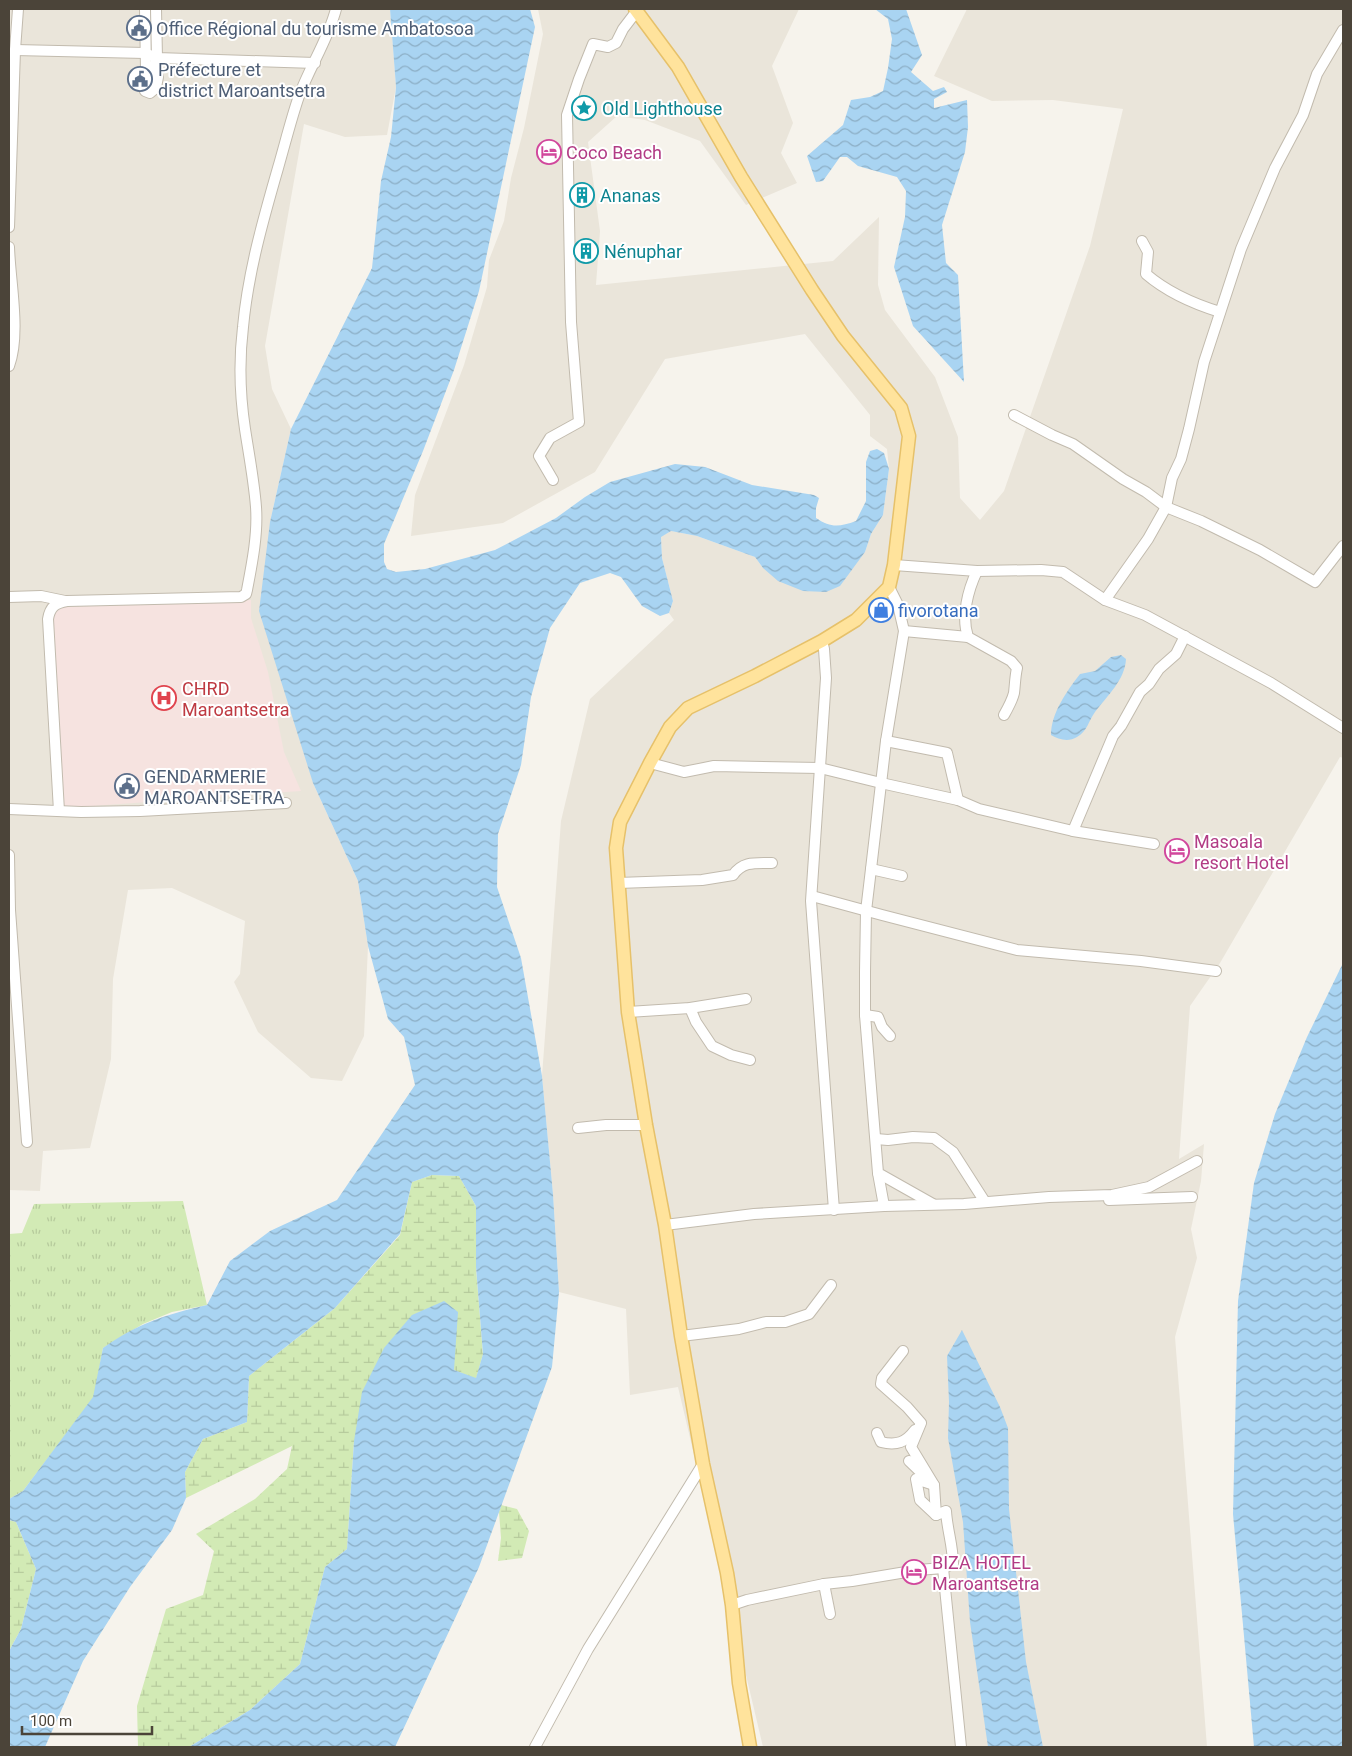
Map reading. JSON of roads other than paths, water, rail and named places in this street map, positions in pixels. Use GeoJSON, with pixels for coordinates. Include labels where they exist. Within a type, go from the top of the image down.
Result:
{"type":"FeatureCollection","features":[{"type":"Feature","properties":{"kind":"main road"},"geometry":{"type":"LineString","coordinates":[[635,10],[678,67],[741,177],[817,297],[844,336],[900,408],[909,436],[894,565],[889,587],[856,620],[822,641],[688,708],[670,727],[650,763],[620,822],[616,848],[628,1012],[646,1125],[665,1225],[680,1336],[703,1464],[727,1573],[732,1605],[739,1683],[750,1747]]}},
{"type":"Feature","properties":{"kind":"street"},"geometry":{"type":"LineString","coordinates":[[9,227],[18,9]]}},
{"type":"Feature","properties":{"kind":"street"},"geometry":{"type":"LineString","coordinates":[[145,9],[146,70],[143,76],[143,85],[146,92],[152,92],[158,77],[154,69],[157,58],[156,9]]}},
{"type":"Feature","properties":{"kind":"street"},"geometry":{"type":"LineString","coordinates":[[9,597],[41,596],[67,601],[241,597],[246,594],[252,560],[256,510],[242,394],[241,349],[243,323],[254,262],[298,98],[327,37],[336,9]]}},
{"type":"Feature","properties":{"kind":"street"},"geometry":{"type":"LineString","coordinates":[[553,480],[539,456],[550,438],[579,422],[571,322],[567,115],[593,44],[608,47],[616,43],[635,10]]}},
{"type":"Feature","properties":{"kind":"street"},"geometry":{"type":"LineString","coordinates":[[1105,600],[1148,538],[1166,506],[1172,478],[1181,459],[1204,362],[1241,249],[1275,168],[1303,115],[1318,74],[1343,30]]}},
{"type":"Feature","properties":{"kind":"street"},"geometry":{"type":"LineString","coordinates":[[15,50],[145,54],[157,58],[315,63]]}},
{"type":"Feature","properties":{"kind":"street"},"geometry":{"type":"LineString","coordinates":[[1142,241],[1148,252],[1146,274],[1157,284],[1198,305],[1220,312]]}},
{"type":"Feature","properties":{"kind":"street"},"geometry":{"type":"LineString","coordinates":[[9,247],[13,302],[13,347],[9,366]]}},
{"type":"Feature","properties":{"kind":"street"},"geometry":{"type":"LineString","coordinates":[[1014,414],[1072,444],[1166,506],[1260,550],[1315,582],[1343,546]]}},
{"type":"Feature","properties":{"kind":"street"},"geometry":{"type":"LineString","coordinates":[[894,565],[977,571],[1041,570],[1063,572],[1105,600],[1146,615],[1271,683],[1343,728]]}},
{"type":"Feature","properties":{"kind":"street"},"geometry":{"type":"LineString","coordinates":[[968,637],[965,628],[968,597],[970,586],[977,571]]}},
{"type":"Feature","properties":{"kind":"street"},"geometry":{"type":"LineString","coordinates":[[884,1206],[878,1173],[865,1015],[866,911],[886,741],[904,631],[898,605],[889,587]]}},
{"type":"Feature","properties":{"kind":"street"},"geometry":{"type":"LineString","coordinates":[[59,811],[48,619],[54,605],[67,601]]}},
{"type":"Feature","properties":{"kind":"street"},"geometry":{"type":"LineString","coordinates":[[904,631],[968,637],[1011,661],[1017,668],[1011,702],[1004,715]]}},
{"type":"Feature","properties":{"kind":"street"},"geometry":{"type":"LineString","coordinates":[[1072,830],[1113,736],[1121,726],[1140,692],[1149,684],[1159,669],[1176,654],[1185,636]]}},
{"type":"Feature","properties":{"kind":"street"},"geometry":{"type":"LineString","coordinates":[[822,641],[826,678],[812,896],[834,1210]]}},
{"type":"Feature","properties":{"kind":"street"},"geometry":{"type":"LineString","coordinates":[[886,741],[947,753],[958,800]]}},
{"type":"Feature","properties":{"kind":"street"},"geometry":{"type":"LineString","coordinates":[[650,763],[684,772],[714,766],[820,768],[958,800],[979,809],[1072,830],[1154,844]]}},
{"type":"Feature","properties":{"kind":"street"},"geometry":{"type":"LineString","coordinates":[[9,809],[140,811],[286,803]]}},
{"type":"Feature","properties":{"kind":"street"},"geometry":{"type":"LineString","coordinates":[[9,855],[10,910],[27,1142]]}},
{"type":"Feature","properties":{"kind":"street"},"geometry":{"type":"LineString","coordinates":[[618,883],[702,880],[733,875],[739,867],[749,864],[772,862]]}},
{"type":"Feature","properties":{"kind":"street"},"geometry":{"type":"LineString","coordinates":[[871,869],[902,876]]}},
{"type":"Feature","properties":{"kind":"street"},"geometry":{"type":"LineString","coordinates":[[812,896],[1017,950],[1142,961],[1216,971]]}},
{"type":"Feature","properties":{"kind":"street"},"geometry":{"type":"LineString","coordinates":[[628,1012],[690,1008],[746,999]]}},
{"type":"Feature","properties":{"kind":"street"},"geometry":{"type":"LineString","coordinates":[[690,1008],[696,1022],[712,1046],[731,1055],[750,1060]]}},
{"type":"Feature","properties":{"kind":"street"},"geometry":{"type":"LineString","coordinates":[[865,1015],[878,1017],[882,1027],[890,1036]]}},
{"type":"Feature","properties":{"kind":"street"},"geometry":{"type":"LineString","coordinates":[[578,1128],[606,1125],[646,1125]]}},
{"type":"Feature","properties":{"kind":"street"},"geometry":{"type":"LineString","coordinates":[[876,1139],[934,1138],[953,1152],[985,1202]]}},
{"type":"Feature","properties":{"kind":"street"},"geometry":{"type":"LineString","coordinates":[[665,1225],[754,1214],[1112,1195],[1149,1187],[1197,1162]]}},
{"type":"Feature","properties":{"kind":"street"},"geometry":{"type":"LineString","coordinates":[[878,1173],[933,1204]]}},
{"type":"Feature","properties":{"kind":"street"},"geometry":{"type":"LineString","coordinates":[[1070,1196],[1112,1200],[1192,1197]]}},
{"type":"Feature","properties":{"kind":"street"},"geometry":{"type":"LineString","coordinates":[[680,1336],[739,1329],[766,1322],[784,1322],[809,1314],[831,1285]]}},
{"type":"Feature","properties":{"kind":"street"},"geometry":{"type":"LineString","coordinates":[[903,1350],[882,1378],[881,1384],[907,1407],[921,1423]]}},
{"type":"Feature","properties":{"kind":"street"},"geometry":{"type":"LineString","coordinates":[[877,1433],[881,1442],[891,1445],[908,1440],[921,1423]]}},
{"type":"Feature","properties":{"kind":"street"},"geometry":{"type":"LineString","coordinates":[[921,1423],[911,1447],[934,1485],[936,1515]]}},
{"type":"Feature","properties":{"kind":"street"},"geometry":{"type":"LineString","coordinates":[[909,1461],[934,1485]]}},
{"type":"Feature","properties":{"kind":"street"},"geometry":{"type":"LineString","coordinates":[[535,1747],[588,1649],[703,1464]]}},
{"type":"Feature","properties":{"kind":"street"},"geometry":{"type":"LineString","coordinates":[[934,1485],[916,1479],[920,1500],[936,1515]]}},
{"type":"Feature","properties":{"kind":"street"},"geometry":{"type":"LineString","coordinates":[[732,1605],[747,1600],[824,1584],[943,1568],[953,1564],[953,1552],[947,1528],[946,1512],[936,1515]]}},
{"type":"Feature","properties":{"kind":"street"},"geometry":{"type":"LineString","coordinates":[[943,1568],[961,1747]]}},
{"type":"Feature","properties":{"kind":"street"},"geometry":{"type":"LineString","coordinates":[[824,1584],[830,1614]]}},
{"type":"Feature","properties":{"kind":"water"},"geometry":{"type":"Polygon","coordinates":[[[390,9],[530,9],[535,27],[479,291],[454,370],[384,544],[384,562],[387,569],[396,572],[425,569],[495,550],[556,518],[610,482],[675,464],[705,467],[752,485],[814,495],[819,498],[816,518],[826,524],[835,526],[856,521],[866,501],[866,462],[870,451],[877,449],[884,453],[889,469],[883,515],[871,534],[865,552],[840,586],[826,592],[803,591],[778,581],[763,568],[755,557],[697,536],[671,531],[661,537],[662,558],[673,601],[669,613],[660,616],[642,606],[621,577],[610,573],[580,583],[550,628],[531,697],[521,765],[498,834],[497,887],[521,958],[542,1076],[553,1194],[559,1292],[552,1367],[479,1567],[395,1747],[189,1747],[250,1710],[300,1664],[325,1567],[347,1549],[354,1441],[362,1392],[384,1348],[412,1315],[444,1301],[458,1312],[454,1370],[476,1378],[483,1354],[476,1267],[476,1206],[459,1176],[432,1175],[412,1182],[400,1234],[335,1308],[249,1376],[247,1422],[203,1439],[185,1472],[186,1498],[172,1530],[130,1587],[83,1661],[45,1747],[9,1747],[9,1651],[21,1629],[36,1569],[16,1522],[9,1520],[9,1499],[23,1491],[93,1397],[103,1348],[128,1332],[152,1321],[207,1305],[230,1261],[270,1231],[337,1200],[415,1085],[404,1037],[388,1019],[368,946],[358,881],[313,783],[259,611],[270,522],[291,429],[372,268],[381,181],[391,137],[396,87],[390,9]]]}},
{"type":"Feature","properties":{"kind":"water"},"geometry":{"type":"Polygon","coordinates":[[[875,9],[906,9],[922,55],[911,72],[933,91],[944,87],[947,92],[934,99],[934,108],[967,100],[968,127],[965,152],[942,225],[946,263],[958,275],[964,382],[913,326],[894,267],[905,217],[906,191],[897,177],[858,166],[847,157],[840,157],[823,181],[816,182],[807,156],[843,125],[851,100],[870,97],[883,91],[892,39],[888,19],[875,9]]]}},
{"type":"Feature","properties":{"kind":"water"},"geometry":{"type":"Polygon","coordinates":[[[1121,655],[1126,659],[1119,681],[1095,712],[1083,732],[1074,739],[1067,740],[1051,735],[1057,711],[1065,695],[1080,674],[1095,671],[1111,657],[1121,655]]]}},
{"type":"Feature","properties":{"kind":"water"},"geometry":{"type":"Polygon","coordinates":[[[1343,963],[1343,1747],[1254,1747],[1233,1514],[1238,1301],[1254,1183],[1275,1114],[1307,1037],[1343,963]]]}},
{"type":"Feature","properties":{"kind":"water"},"geometry":{"type":"Polygon","coordinates":[[[962,1330],[1000,1407],[1008,1428],[1009,1509],[1026,1662],[1043,1747],[988,1747],[970,1622],[963,1522],[948,1438],[947,1356],[962,1330]]]}},
{"type":"Feature","properties":{"kind":"place","name":"Office Régional du tourisme Ambatosoa"},"geometry":{"type":"Point","coordinates":[139,28]}},
{"type":"Feature","properties":{"kind":"place","name":"Préfecture et district Maroantsetra"},"geometry":{"type":"Point","coordinates":[140,79]}},
{"type":"Feature","properties":{"kind":"place","name":"Old Lighthouse"},"geometry":{"type":"Point","coordinates":[584,108]}},
{"type":"Feature","properties":{"kind":"place","name":"Coco Beach"},"geometry":{"type":"Point","coordinates":[549,152]}},
{"type":"Feature","properties":{"kind":"place","name":"Ananas"},"geometry":{"type":"Point","coordinates":[582,195]}},
{"type":"Feature","properties":{"kind":"place","name":"Nénuphar"},"geometry":{"type":"Point","coordinates":[586,251]}},
{"type":"Feature","properties":{"kind":"place","name":"fivorotana"},"geometry":{"type":"Point","coordinates":[881,610]}},
{"type":"Feature","properties":{"kind":"place","name":"CHRD Maroantsetra"},"geometry":{"type":"Point","coordinates":[164,698]}},
{"type":"Feature","properties":{"kind":"place","name":"GENDARMERIE MAROANTSETRA"},"geometry":{"type":"Point","coordinates":[127,786]}},
{"type":"Feature","properties":{"kind":"place","name":"Masoala resort Hotel"},"geometry":{"type":"Point","coordinates":[1177,851]}},
{"type":"Feature","properties":{"kind":"place","name":"BIZA HOTEL Maroantsetra"},"geometry":{"type":"Point","coordinates":[914,1572]}}]}
